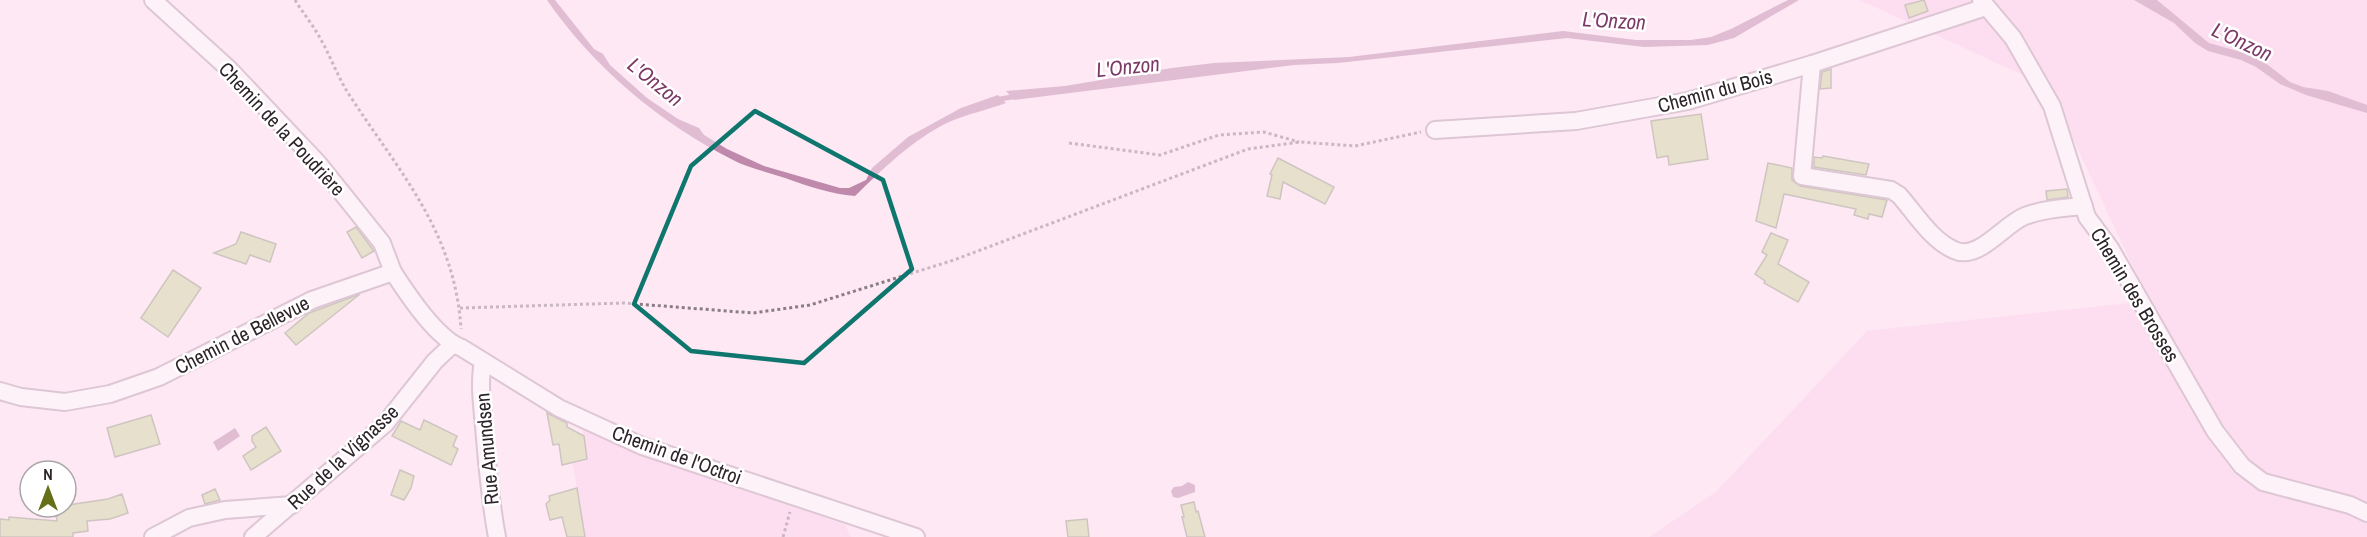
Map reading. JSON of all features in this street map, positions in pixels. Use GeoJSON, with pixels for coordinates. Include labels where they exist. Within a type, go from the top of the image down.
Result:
{"type":"FeatureCollection","features":[{"type":"Feature","properties":{"kind":"street","name":"Chemin de la Poudrière"},"geometry":{"type":"LineString","coordinates":[[153,0],[230,70],[318,163],[382,243],[393,272]]}},
{"type":"Feature","properties":{"kind":"street","name":"Chemin du Bois"},"geometry":{"type":"LineString","coordinates":[[1435,130],[1587,119],[1688,101],[1812,64],[1983,4]]}},
{"type":"Feature","properties":{"kind":"street","name":"Chemin des Brosses"},"geometry":{"type":"LineString","coordinates":[[1983,4],[2013,38],[2052,106],[2087,217],[2110,248],[2215,431],[2242,466],[2263,482],[2350,505],[2367,513]]}},
{"type":"Feature","properties":{"kind":"street"},"geometry":{"type":"LineString","coordinates":[[1812,64],[1802,176],[1891,190],[1899,195],[1940,242],[1956,252],[1971,251],[1989,243],[2008,225],[2023,216],[2051,208],[2084,206]]}},
{"type":"Feature","properties":{"kind":"street"},"geometry":{"type":"LineString","coordinates":[[393,272],[416,306],[457,346]]}},
{"type":"Feature","properties":{"kind":"street","name":"Chemin de Bellevue"},"geometry":{"type":"LineString","coordinates":[[0,391],[21,397],[65,402],[110,394],[159,377],[312,300],[393,272]]}},
{"type":"Feature","properties":{"kind":"street","name":"Chemin de l'Octroi"},"geometry":{"type":"LineString","coordinates":[[457,346],[559,408],[642,446],[916,537]]}},
{"type":"Feature","properties":{"kind":"street","name":"Rue de la Vignasse"},"geometry":{"type":"LineString","coordinates":[[253,537],[386,424],[435,361],[457,346]]}},
{"type":"Feature","properties":{"kind":"street","name":"Rue Amundsen"},"geometry":{"type":"LineString","coordinates":[[483,362],[481,372],[490,497],[497,537]]}},
{"type":"Feature","properties":{"kind":"street"},"geometry":{"type":"LineString","coordinates":[[153,537],[189,518],[225,510],[292,505]]}},
{"type":"Feature","properties":{"kind":"path"},"geometry":{"type":"LineString","coordinates":[[295,0],[320,38],[348,93],[421,201],[440,238],[453,274],[460,309],[457,346]]}},
{"type":"Feature","properties":{"kind":"path"},"geometry":{"type":"LineString","coordinates":[[1069,143],[1160,155],[1219,135],[1264,132],[1300,142],[1356,146],[1435,130]]}},
{"type":"Feature","properties":{"kind":"path"},"geometry":{"type":"LineString","coordinates":[[460,309],[624,303],[753,313],[810,305],[954,260],[1248,149],[1300,142]]}},
{"type":"Feature","properties":{"kind":"path"},"geometry":{"type":"LineString","coordinates":[[783,537],[794,496]]}},
{"type":"Feature","properties":{"kind":"highlighted area"},"geometry":{"type":"Polygon","coordinates":[[[755,111],[883,180],[912,269],[804,363],[691,351],[634,304],[691,166],[755,111]]]}},
{"type":"Feature","properties":{"kind":"shaded area"},"geometry":{"type":"Polygon","coordinates":[[[547,0],[555,0],[594,49],[603,54],[610,65],[647,98],[678,119],[699,128],[704,135],[727,149],[764,166],[840,188],[849,188],[866,180],[872,168],[908,137],[961,108],[998,95],[1006,103],[956,119],[923,137],[899,155],[855,196],[828,192],[739,163],[680,129],[654,111],[607,70],[565,25],[547,0]]]}},
{"type":"Feature","properties":{"kind":"shaded area"},"geometry":{"type":"Polygon","coordinates":[[[1788,0],[1799,0],[1734,38],[1708,45],[1644,47],[1567,38],[1338,63],[1294,65],[1014,100],[1006,91],[1065,86],[1214,63],[1349,57],[1563,31],[1636,40],[1691,40],[1711,37],[1731,29],[1788,0]]]}},
{"type":"Feature","properties":{"kind":"shaded area"},"geometry":{"type":"Polygon","coordinates":[[[1860,0],[2367,0],[2367,537],[1649,537],[1716,492],[1867,331],[2149,301],[2049,87],[1860,0]]]}},
{"type":"Feature","properties":{"kind":"shaded area"},"geometry":{"type":"Polygon","coordinates":[[[2134,0],[2157,0],[2209,43],[2248,54],[2264,62],[2290,82],[2303,87],[2328,91],[2367,105],[2367,113],[2306,95],[2280,84],[2256,67],[2241,60],[2208,51],[2195,43],[2174,23],[2134,0]]]}},
{"type":"Feature","properties":{"kind":"shaded area"},"geometry":{"type":"Polygon","coordinates":[[[582,426],[618,444],[845,525],[851,537],[585,537],[573,463],[587,459],[582,426]]]}},
{"type":"Feature","properties":{"kind":"shaded area"},"geometry":{"type":"Polygon","coordinates":[[[235,428],[240,436],[218,451],[213,442],[235,428]]]}},
{"type":"Feature","properties":{"kind":"shaded area"},"geometry":{"type":"Polygon","coordinates":[[[1188,482],[1195,485],[1195,492],[1178,498],[1173,497],[1171,491],[1174,487],[1188,482]]]}},
{"type":"Feature","properties":{"kind":"building"},"geometry":{"type":"Polygon","coordinates":[[[1924,0],[1928,11],[1909,18],[1905,5],[1924,0]]]}},
{"type":"Feature","properties":{"kind":"building"},"geometry":{"type":"Polygon","coordinates":[[[1831,69],[1831,88],[1820,89],[1822,72],[1831,69]]]}},
{"type":"Feature","properties":{"kind":"building"},"geometry":{"type":"Polygon","coordinates":[[[1701,114],[1708,159],[1669,165],[1668,156],[1657,158],[1651,121],[1701,114]]]}},
{"type":"Feature","properties":{"kind":"building"},"geometry":{"type":"Polygon","coordinates":[[[1823,156],[1869,164],[1866,175],[1814,167],[1814,157],[1822,158],[1823,156]]]}},
{"type":"Feature","properties":{"kind":"building"},"geometry":{"type":"Polygon","coordinates":[[[1278,158],[1334,187],[1325,204],[1283,182],[1280,199],[1267,196],[1272,175],[1270,174],[1278,158]]]}},
{"type":"Feature","properties":{"kind":"building"},"geometry":{"type":"Polygon","coordinates":[[[1768,163],[1792,168],[1792,180],[1800,186],[1887,200],[1882,217],[1869,214],[1868,219],[1854,215],[1856,209],[1784,194],[1776,228],[1756,221],[1768,163]]]}},
{"type":"Feature","properties":{"kind":"building"},"geometry":{"type":"Polygon","coordinates":[[[2067,189],[2068,197],[2047,200],[2046,191],[2067,189]]]}},
{"type":"Feature","properties":{"kind":"building"},"geometry":{"type":"Polygon","coordinates":[[[356,227],[374,251],[362,258],[347,232],[356,227]]]}},
{"type":"Feature","properties":{"kind":"building"},"geometry":{"type":"Polygon","coordinates":[[[241,232],[276,244],[270,262],[250,255],[246,264],[214,253],[236,244],[241,232]]]}},
{"type":"Feature","properties":{"kind":"building"},"geometry":{"type":"Polygon","coordinates":[[[1771,233],[1788,240],[1778,264],[1809,282],[1798,302],[1764,283],[1765,281],[1755,274],[1767,255],[1762,252],[1771,233]]]}},
{"type":"Feature","properties":{"kind":"building"},"geometry":{"type":"Polygon","coordinates":[[[173,270],[201,288],[168,337],[141,318],[173,270]]]}},
{"type":"Feature","properties":{"kind":"building"},"geometry":{"type":"Polygon","coordinates":[[[360,294],[296,345],[285,333],[309,313],[360,294]]]}},
{"type":"Feature","properties":{"kind":"building"},"geometry":{"type":"Polygon","coordinates":[[[547,413],[567,423],[567,427],[584,436],[587,459],[562,465],[559,444],[553,445],[547,413]]]}},
{"type":"Feature","properties":{"kind":"building"},"geometry":{"type":"Polygon","coordinates":[[[151,415],[160,444],[115,457],[107,428],[151,415]]]}},
{"type":"Feature","properties":{"kind":"building"},"geometry":{"type":"Polygon","coordinates":[[[424,420],[457,436],[453,446],[458,449],[451,465],[392,436],[401,421],[420,430],[424,420]]]}},
{"type":"Feature","properties":{"kind":"building"},"geometry":{"type":"Polygon","coordinates":[[[266,427],[281,451],[251,470],[243,456],[256,447],[252,436],[266,427]]]}},
{"type":"Feature","properties":{"kind":"building"},"geometry":{"type":"Polygon","coordinates":[[[400,470],[414,476],[411,488],[404,500],[391,495],[400,470]]]}},
{"type":"Feature","properties":{"kind":"building"},"geometry":{"type":"Polygon","coordinates":[[[577,488],[585,537],[567,537],[562,517],[550,520],[546,504],[550,500],[549,496],[577,488]]]}},
{"type":"Feature","properties":{"kind":"building"},"geometry":{"type":"Polygon","coordinates":[[[215,489],[220,500],[205,504],[202,495],[215,489]]]}},
{"type":"Feature","properties":{"kind":"building"},"geometry":{"type":"Polygon","coordinates":[[[122,494],[128,513],[110,519],[87,521],[88,531],[73,533],[73,537],[0,537],[0,519],[9,520],[9,517],[57,521],[57,519],[78,519],[78,504],[108,499],[122,494]]]}},
{"type":"Feature","properties":{"kind":"building"},"geometry":{"type":"Polygon","coordinates":[[[1194,502],[1205,537],[1187,537],[1181,505],[1194,502]]]}},
{"type":"Feature","properties":{"kind":"building"},"geometry":{"type":"Polygon","coordinates":[[[1087,519],[1089,537],[1068,537],[1066,521],[1087,519]]]}},
{"type":"Feature","properties":{"kind":"waterway","name":"L'Onzon"},"geometry":{"type":"LineString","coordinates":[[994,100],[1018,96]]}}]}
